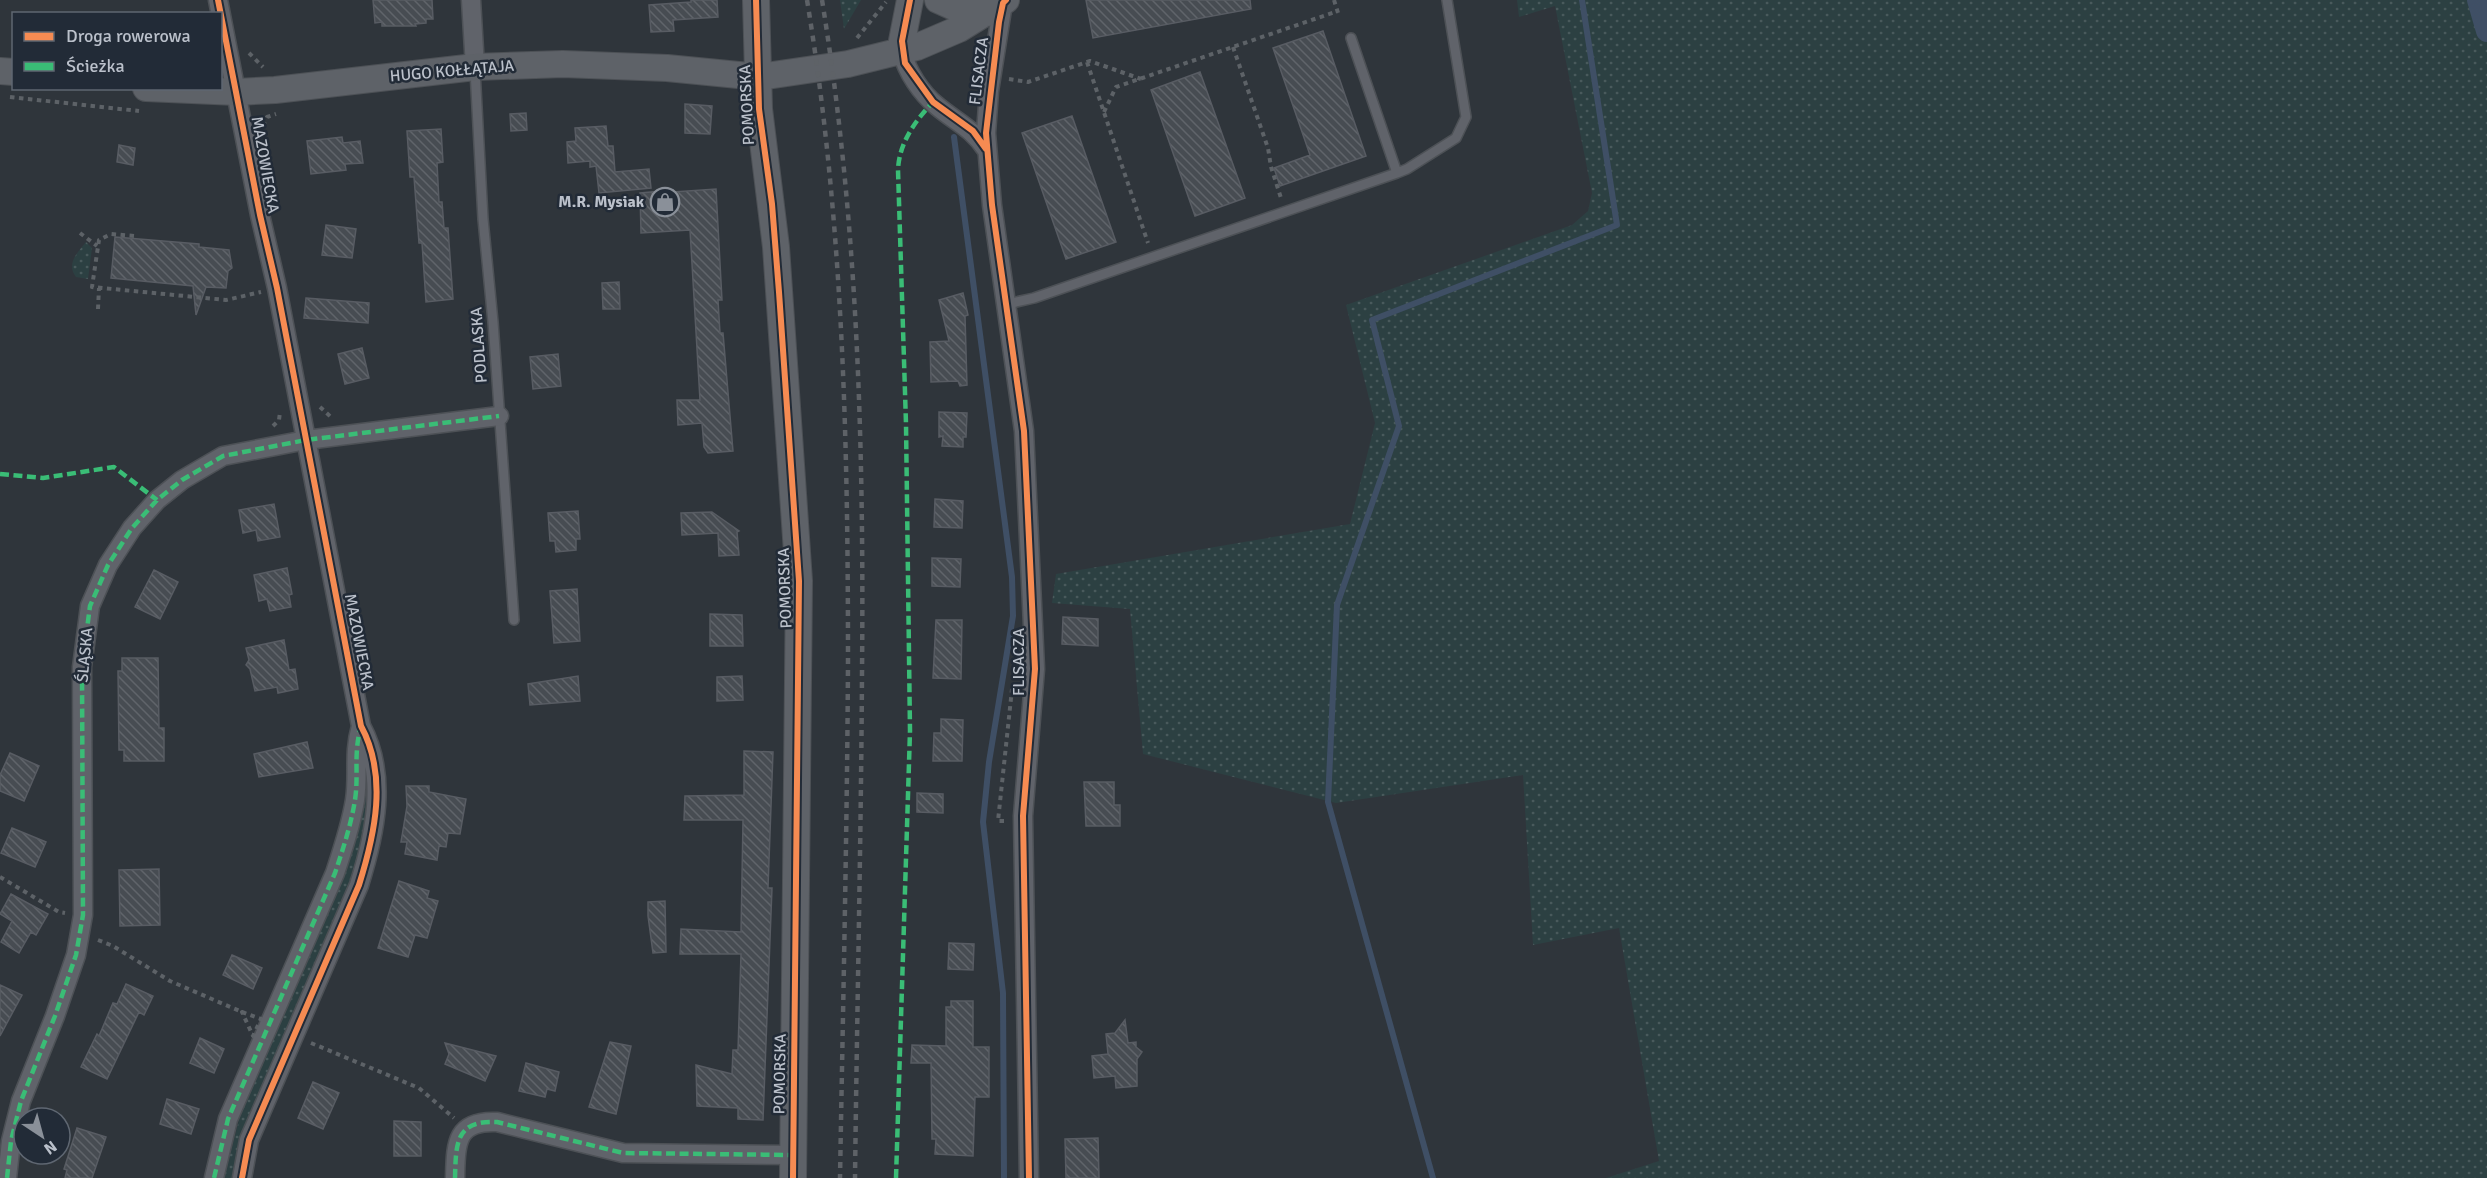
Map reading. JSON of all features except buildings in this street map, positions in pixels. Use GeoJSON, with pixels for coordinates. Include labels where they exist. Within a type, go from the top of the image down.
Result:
{"type":"FeatureCollection","features":[{"type":"Feature","properties":{"kind":"street"},"geometry":{"type":"LineString","coordinates":[[471,0],[475,67]]}},
{"type":"Feature","properties":{"kind":"street","name":"POMORSKA"},"geometry":{"type":"LineString","coordinates":[[756,0],[761,137],[777,258],[799,581],[793,1166]]}},
{"type":"Feature","properties":{"kind":"street"},"geometry":{"type":"LineString","coordinates":[[902,52],[910,0]]}},
{"type":"Feature","properties":{"kind":"street"},"geometry":{"type":"LineString","coordinates":[[938,0],[967,13],[999,5]]}},
{"type":"Feature","properties":{"kind":"street","name":"FLISACZA"},"geometry":{"type":"LineString","coordinates":[[986,149],[973,131],[933,102],[904,63],[902,52],[938,39],[999,5]]}},
{"type":"Feature","properties":{"kind":"street","name":"FLISACZA"},"geometry":{"type":"LineString","coordinates":[[999,5],[987,106],[986,149],[1024,431],[1035,669],[1023,816],[1029,1178]]}},
{"type":"Feature","properties":{"kind":"street","name":"MAZOWIECKA"},"geometry":{"type":"LineString","coordinates":[[222,19],[260,216],[277,288],[361,726],[370,742],[375,764],[377,799],[372,843],[355,895],[249,1140],[242,1178]]}},
{"type":"Feature","properties":{"kind":"street","name":"HUGO KOŁŁĄTAJA"},"geometry":{"type":"LineString","coordinates":[[148,100],[275,90],[475,67],[563,64],[624,65],[759,77],[848,64],[902,52]]}},
{"type":"Feature","properties":{"kind":"street","name":"ŚLĄSKA"},"geometry":{"type":"LineString","coordinates":[[7,1178],[11,1141],[21,1101],[55,1016],[76,955],[82,915],[82,667],[90,606],[108,565],[132,528],[157,500],[182,480],[223,456],[306,440],[499,416]]}},
{"type":"Feature","properties":{"kind":"street","name":"MAZOWIECKA"},"geometry":{"type":"LineString","coordinates":[[214,1178],[228,1119],[335,873],[348,837],[356,798],[356,745],[361,726]]}},
{"type":"Feature","properties":{"kind":"street"},"geometry":{"type":"LineString","coordinates":[[455,1178],[457,1141],[466,1128],[480,1121],[497,1122],[623,1153],[793,1166]]}},
{"type":"Feature","properties":{"kind":"lane"},"geometry":{"type":"LineString","coordinates":[[1007,304],[1034,298],[1397,173],[1456,138],[1466,117],[1447,0]]}},
{"type":"Feature","properties":{"kind":"lane"},"geometry":{"type":"LineString","coordinates":[[1351,38],[1397,173]]}},
{"type":"Feature","properties":{"kind":"lane","name":"PODLASKA"},"geometry":{"type":"LineString","coordinates":[[475,67],[483,219],[514,620]]}},
{"type":"Feature","properties":{"kind":"path"},"geometry":{"type":"LineString","coordinates":[[1104,112],[1116,87],[1338,13],[1334,0]]}},
{"type":"Feature","properties":{"kind":"path"},"geometry":{"type":"LineString","coordinates":[[1233,47],[1286,211]]}},
{"type":"Feature","properties":{"kind":"path"},"geometry":{"type":"LineString","coordinates":[[247,50],[252,58],[267,69]]}},
{"type":"Feature","properties":{"kind":"path"},"geometry":{"type":"LineString","coordinates":[[1005,78],[1028,82],[1090,61],[1141,79]]}},
{"type":"Feature","properties":{"kind":"path"},"geometry":{"type":"LineString","coordinates":[[1087,62],[1153,257]]}},
{"type":"Feature","properties":{"kind":"path"},"geometry":{"type":"LineString","coordinates":[[0,95],[148,100]]}},
{"type":"Feature","properties":{"kind":"path"},"geometry":{"type":"LineString","coordinates":[[80,233],[97,246]]}},
{"type":"Feature","properties":{"kind":"path"},"geometry":{"type":"LineString","coordinates":[[134,236],[111,234],[99,240],[92,287],[226,300],[241,297]]}},
{"type":"Feature","properties":{"kind":"path"},"geometry":{"type":"LineString","coordinates":[[98,309],[99,288]]}},
{"type":"Feature","properties":{"kind":"path"},"geometry":{"type":"LineString","coordinates":[[0,877],[59,912],[82,915]]}},
{"type":"Feature","properties":{"kind":"path"},"geometry":{"type":"LineString","coordinates":[[93,939],[113,946],[170,981],[258,1018]]}},
{"type":"Feature","properties":{"kind":"path"},"geometry":{"type":"LineString","coordinates":[[242,1012],[249,1029]]}},
{"type":"Feature","properties":{"kind":"path"},"geometry":{"type":"LineString","coordinates":[[305,1041],[419,1088],[450,1115]]}},
{"type":"Feature","properties":{"kind":"green space"},"geometry":{"type":"Polygon","coordinates":[[[840,0],[861,0],[844,29],[840,0]]]}},
{"type":"Feature","properties":{"kind":"green space"},"geometry":{"type":"Polygon","coordinates":[[[1517,0],[2487,0],[2487,1178],[1606,1178],[1659,1161],[1619,928],[1533,945],[1523,775],[1336,803],[1143,754],[1130,609],[1052,603],[1056,574],[1350,524],[1375,423],[1346,305],[1572,225],[1588,211],[1592,193],[1555,6],[1519,17],[1517,0]]]}},
{"type":"Feature","properties":{"kind":"green space"},"geometry":{"type":"Polygon","coordinates":[[[86,242],[92,248],[88,279],[76,277],[72,268],[74,259],[86,242]]]}},
{"type":"Feature","properties":{"kind":"green space"},"geometry":{"type":"Polygon","coordinates":[[[362,760],[369,760],[370,781],[362,853],[236,1178],[224,1178],[246,1093],[282,1011],[362,760]]]}},
{"type":"Feature","properties":{"kind":"waterway"},"geometry":{"type":"LineString","coordinates":[[1433,1178],[1328,802],[1337,605],[1399,426],[1372,320],[1617,225],[1582,0]]}},
{"type":"Feature","properties":{"kind":"waterway"},"geometry":{"type":"LineString","coordinates":[[2478,0],[2487,31]]}},
{"type":"Feature","properties":{"kind":"waterway"},"geometry":{"type":"LineString","coordinates":[[954,137],[1012,577],[1013,616],[989,762],[983,822],[1003,993],[1004,1178]]}},
{"type":"Feature","properties":{"kind":"railway"},"geometry":{"type":"LineString","coordinates":[[807,0],[829,164],[845,413],[848,662],[840,1178]]}},
{"type":"Feature","properties":{"kind":"railway"},"geometry":{"type":"LineString","coordinates":[[822,0],[844,167],[860,420],[862,674],[855,1178]]}},
{"type":"Feature","properties":{"kind":"marked path"},"geometry":{"type":"LineString","coordinates":[[896,1178],[910,731],[906,424],[898,170],[901,151],[909,133],[933,102]]}},
{"type":"Feature","properties":{"kind":"marked path"},"geometry":{"type":"LineString","coordinates":[[7,1178],[11,1141],[21,1101],[55,1016],[76,955],[83,915],[82,667],[90,606],[108,565],[132,528],[157,500],[182,480],[223,456],[306,440],[499,416]]}},
{"type":"Feature","properties":{"kind":"marked path"},"geometry":{"type":"LineString","coordinates":[[0,474],[43,478],[114,467],[157,500]]}},
{"type":"Feature","properties":{"kind":"marked path"},"geometry":{"type":"LineString","coordinates":[[214,1178],[228,1119],[341,855],[355,800],[357,746],[361,726]]}},
{"type":"Feature","properties":{"kind":"marked path"},"geometry":{"type":"LineString","coordinates":[[455,1178],[456,1155],[461,1136],[473,1125],[483,1122],[497,1122],[623,1153],[793,1155]]}},
{"type":"Feature","properties":{"kind":"cycle path"},"geometry":{"type":"LineString","coordinates":[[218,0],[220,12]]}},
{"type":"Feature","properties":{"kind":"cycle path"},"geometry":{"type":"LineString","coordinates":[[756,0],[759,109],[772,204],[799,581],[793,1178]]}},
{"type":"Feature","properties":{"kind":"cycle path"},"geometry":{"type":"LineString","coordinates":[[910,0],[902,41],[905,63],[933,102],[973,131],[986,149]]}},
{"type":"Feature","properties":{"kind":"cycle path"},"geometry":{"type":"LineString","coordinates":[[1006,0],[1003,3],[999,22],[986,133],[992,205],[1024,431],[1035,669],[1023,816],[1029,1178]]}},
{"type":"Feature","properties":{"kind":"cycle path"},"geometry":{"type":"LineString","coordinates":[[222,20],[260,215],[277,288],[361,726],[369,745],[376,785],[374,825],[359,885],[249,1140],[242,1178]]}},
{"type":"Feature","properties":{"kind":"place","name":"M.R. Mysiak"},"geometry":{"type":"Point","coordinates":[665,202]}}]}
